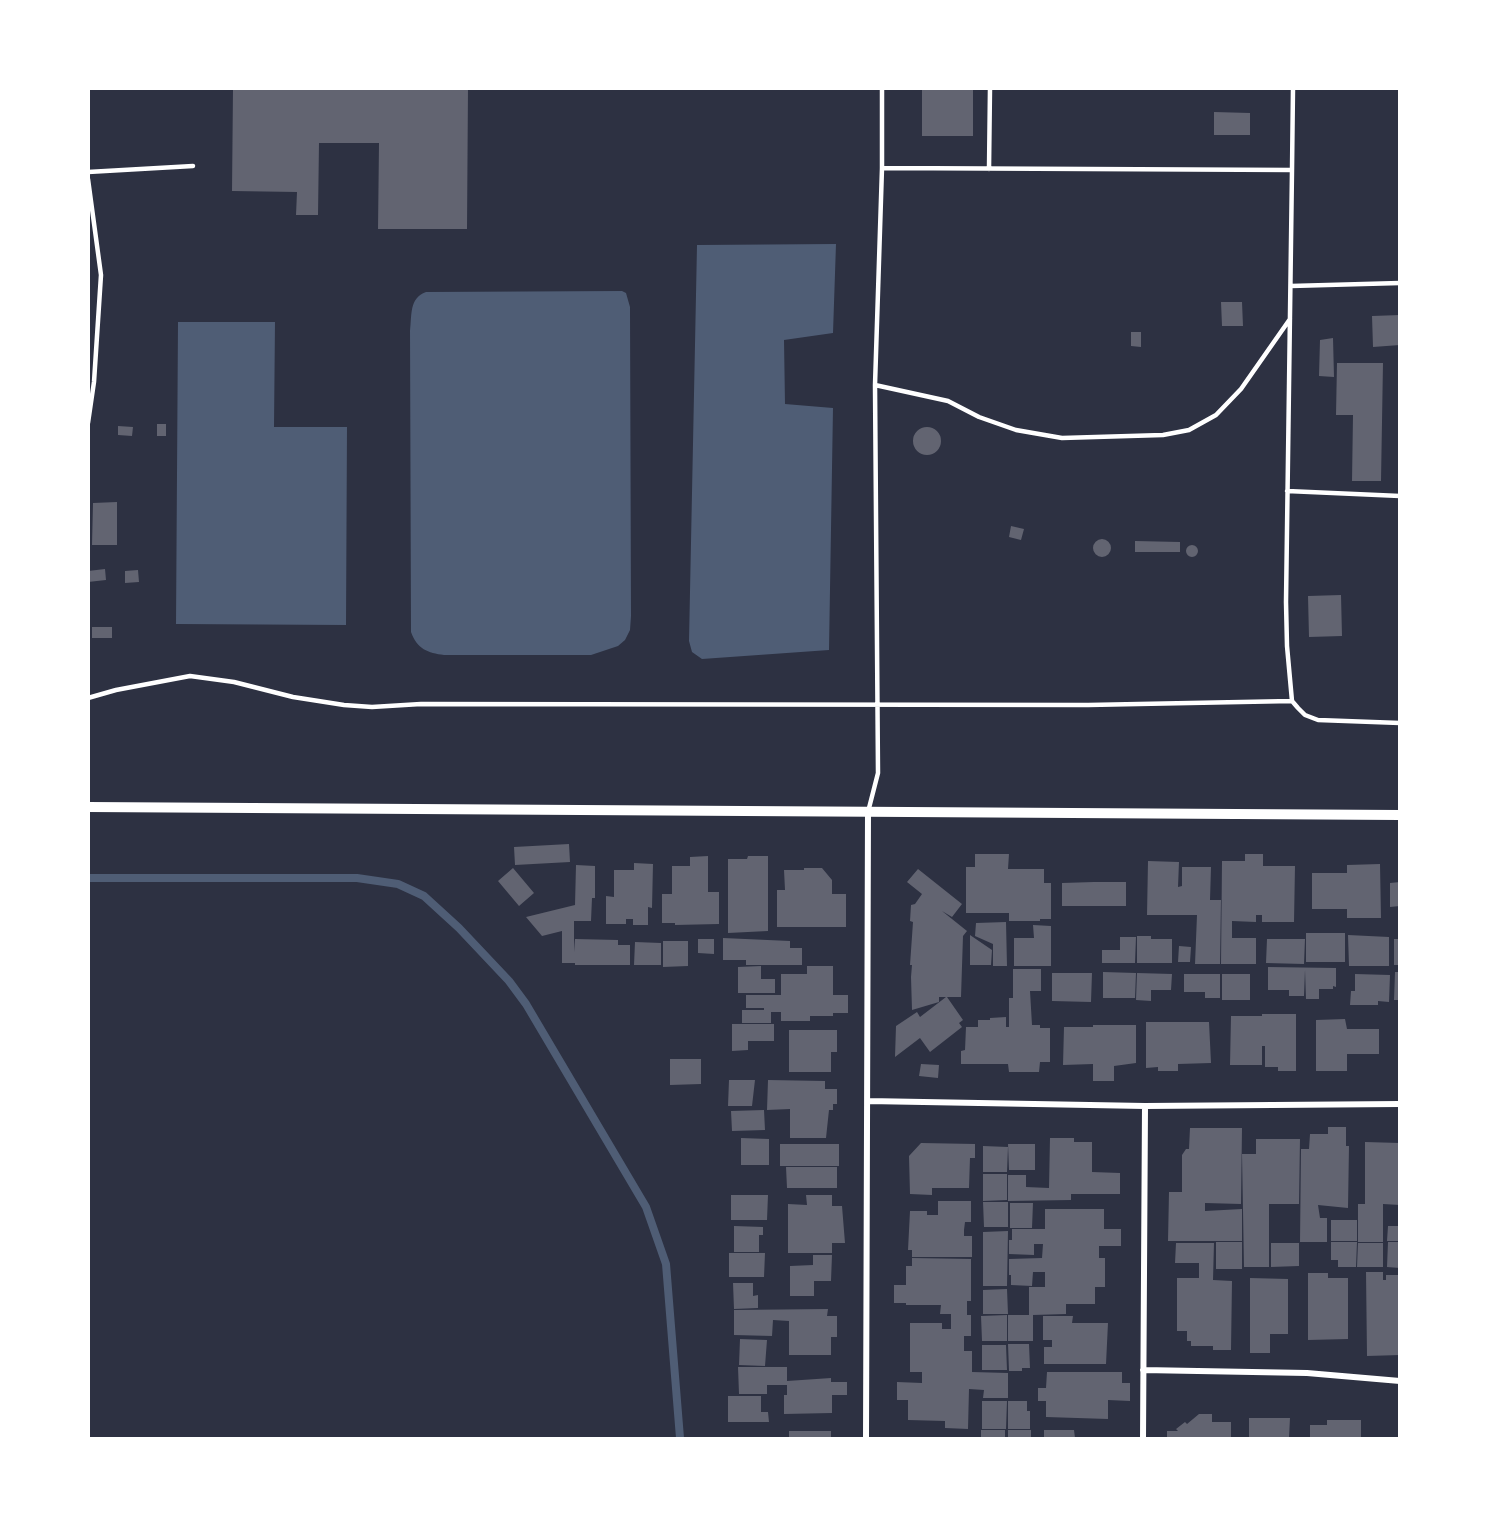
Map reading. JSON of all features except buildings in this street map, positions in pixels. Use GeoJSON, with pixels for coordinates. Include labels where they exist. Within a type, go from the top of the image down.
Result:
{"type":"FeatureCollection","features":[{"type":"Feature","properties":{"kind":"street"},"geometry":{"type":"LineString","coordinates":[[88,807],[1400,815]]}},
{"type":"Feature","properties":{"kind":"street"},"geometry":{"type":"LineString","coordinates":[[867,1438],[868,812]]}},
{"type":"Feature","properties":{"kind":"street"},"geometry":{"type":"LineString","coordinates":[[868,1101],[1145,1106],[1400,1104]]}},
{"type":"Feature","properties":{"kind":"street"},"geometry":{"type":"LineString","coordinates":[[1143,1438],[1145,1106]]}},
{"type":"Feature","properties":{"kind":"street"},"geometry":{"type":"LineString","coordinates":[[1143,1371],[1307,1373],[1400,1381]]}},
{"type":"Feature","properties":{"kind":"lane"},"geometry":{"type":"LineString","coordinates":[[868,812],[878,773],[876,385],[882,88]]}},
{"type":"Feature","properties":{"kind":"lane"},"geometry":{"type":"LineString","coordinates":[[989,169],[990,88]]}},
{"type":"Feature","properties":{"kind":"lane"},"geometry":{"type":"LineString","coordinates":[[1293,88],[1287,491],[1287,646],[1292,701],[1305,715],[1318,720],[1400,723]]}},
{"type":"Feature","properties":{"kind":"lane"},"geometry":{"type":"LineString","coordinates":[[88,172],[193,166]]}},
{"type":"Feature","properties":{"kind":"lane"},"geometry":{"type":"LineString","coordinates":[[882,168],[1292,170]]}},
{"type":"Feature","properties":{"kind":"lane"},"geometry":{"type":"LineString","coordinates":[[88,179],[100,275],[88,423]]}},
{"type":"Feature","properties":{"kind":"lane"},"geometry":{"type":"LineString","coordinates":[[1291,286],[1400,283]]}},
{"type":"Feature","properties":{"kind":"lane"},"geometry":{"type":"LineString","coordinates":[[876,385],[948,401],[979,417],[1016,430],[1062,438],[1163,435],[1189,430],[1216,415],[1241,389],[1290,318]]}},
{"type":"Feature","properties":{"kind":"lane"},"geometry":{"type":"LineString","coordinates":[[1287,491],[1400,496]]}},
{"type":"Feature","properties":{"kind":"lane"},"geometry":{"type":"LineString","coordinates":[[88,698],[116,690],[190,676],[234,682],[344,705],[372,707],[421,704],[1088,705],[1292,701]]}},
{"type":"Feature","properties":{"kind":"water"},"geometry":{"type":"Polygon","coordinates":[[[836,244],[833,333],[784,340],[785,404],[833,408],[829,650],[702,659],[692,652],[689,641],[697,245],[836,244]]]}},
{"type":"Feature","properties":{"kind":"water"},"geometry":{"type":"Polygon","coordinates":[[[622,291],[626,293],[630,307],[631,616],[630,630],[625,640],[618,646],[591,655],[444,655],[424,649],[416,642],[411,632],[410,331],[414,303],[426,292],[622,291]]]}},
{"type":"Feature","properties":{"kind":"water"},"geometry":{"type":"Polygon","coordinates":[[[178,322],[275,322],[274,427],[347,427],[346,625],[176,624],[178,322]]]}},
{"type":"Feature","properties":{"kind":"waterway"},"geometry":{"type":"LineString","coordinates":[[88,878],[357,878],[398,884],[424,896],[459,928],[509,981],[526,1004],[646,1207],[666,1264],[680,1438]]}}]}
